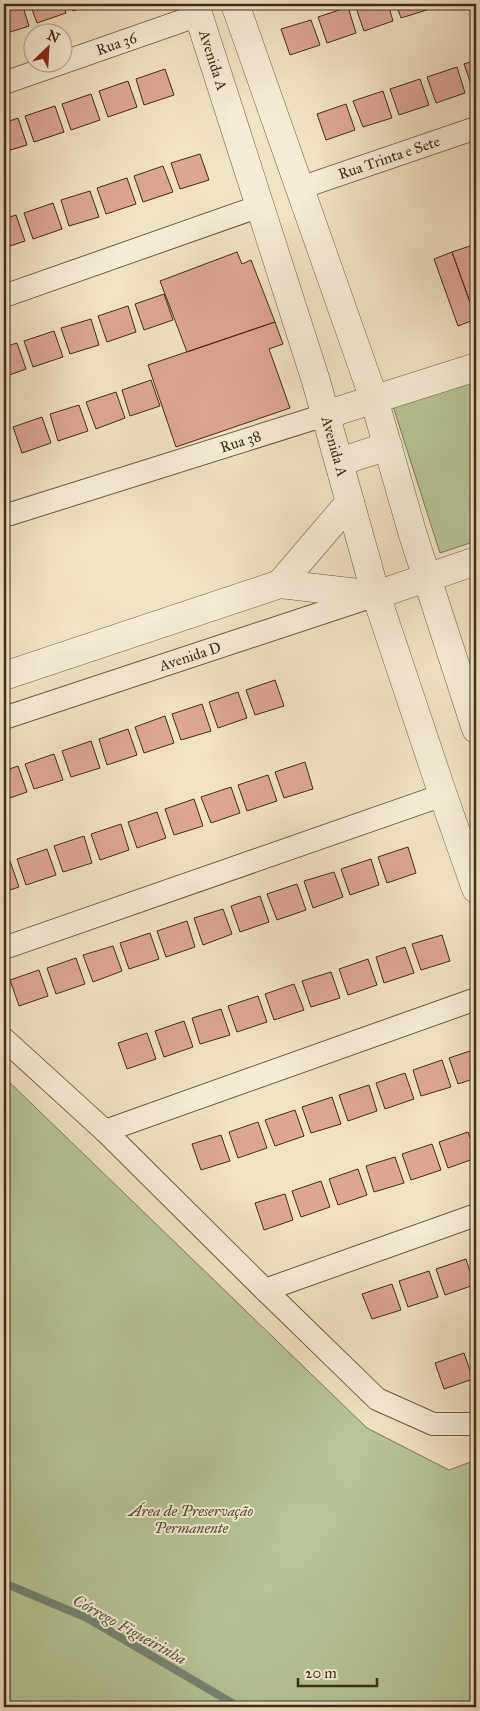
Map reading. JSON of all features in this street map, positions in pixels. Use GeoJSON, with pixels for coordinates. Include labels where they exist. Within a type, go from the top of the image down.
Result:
{"type":"FeatureCollection","features":[{"type":"Feature","properties":{"kind":"street"},"geometry":{"type":"LineString","coordinates":[[236,4],[374,399],[413,535],[476,729]]}},
{"type":"Feature","properties":{"kind":"street","name":"Rua 36"},"geometry":{"type":"LineString","coordinates":[[4,84],[197,10]]}},
{"type":"Feature","properties":{"kind":"street","name":"Avenida A"},"geometry":{"type":"LineString","coordinates":[[197,10],[325,415],[376,595],[476,889]]}},
{"type":"Feature","properties":{"kind":"street","name":"Rua Trinta e Sete"},"geometry":{"type":"LineString","coordinates":[[300,188],[476,128]]}},
{"type":"Feature","properties":{"kind":"street"},"geometry":{"type":"LineString","coordinates":[[4,296],[260,206]]}},
{"type":"Feature","properties":{"kind":"street","name":"Rua 38"},"geometry":{"type":"LineString","coordinates":[[4,516],[476,367]]}},
{"type":"Feature","properties":{"kind":"street"},"geometry":{"type":"LineString","coordinates":[[339,462],[388,446]]}},
{"type":"Feature","properties":{"kind":"street"},"geometry":{"type":"LineString","coordinates":[[280,584],[350,502]]}},
{"type":"Feature","properties":{"kind":"street","name":"Avenida D"},"geometry":{"type":"LineString","coordinates":[[4,718],[476,561]]}},
{"type":"Feature","properties":{"kind":"street","name":"Avenida D"},"geometry":{"type":"LineString","coordinates":[[4,676],[280,584],[376,595]]}},
{"type":"Feature","properties":{"kind":"street"},"geometry":{"type":"LineString","coordinates":[[4,948],[443,795]]}},
{"type":"Feature","properties":{"kind":"street"},"geometry":{"type":"LineString","coordinates":[[105,1131],[476,999]]}},
{"type":"Feature","properties":{"kind":"street"},"geometry":{"type":"LineString","coordinates":[[4,1039],[105,1131],[377,1399],[433,1424],[476,1424]]}},
{"type":"Feature","properties":{"kind":"street"},"geometry":{"type":"LineString","coordinates":[[265,1290],[476,1216]]}},
{"type":"Feature","properties":{"kind":"green space"},"geometry":{"type":"Polygon","coordinates":[[[476,376],[476,541],[440,553],[392,403],[476,376]]]}},
{"type":"Feature","properties":{"kind":"green space","name":"Área de Preservação Permanente"},"geometry":{"type":"Polygon","coordinates":[[[4,1077],[367,1428],[449,1470],[476,1460],[476,1707],[4,1707],[4,1077]]]}},
{"type":"Feature","properties":{"kind":"building"},"geometry":{"type":"Polygon","coordinates":[[[22,4],[28,22],[22,22],[22,28],[4,34],[4,5],[22,4]]]}},
{"type":"Feature","properties":{"kind":"building"},"geometry":{"type":"Polygon","coordinates":[[[30,4],[63,4],[66,13],[37,22],[30,4]]]}},
{"type":"Feature","properties":{"kind":"building"},"geometry":{"type":"Polygon","coordinates":[[[71,4],[94,4],[73,11],[71,4]]]}},
{"type":"Feature","properties":{"kind":"building"},"geometry":{"type":"Polygon","coordinates":[[[388,4],[393,21],[364,31],[355,5],[388,4]]]}},
{"type":"Feature","properties":{"kind":"building"},"geometry":{"type":"Polygon","coordinates":[[[396,4],[428,4],[430,9],[401,18],[396,4]]]}},
{"type":"Feature","properties":{"kind":"building"},"geometry":{"type":"Polygon","coordinates":[[[348,7],[356,33],[327,43],[318,17],[348,7]]]}},
{"type":"Feature","properties":{"kind":"building"},"geometry":{"type":"Polygon","coordinates":[[[311,20],[320,45],[290,55],[281,29],[311,20]]]}},
{"type":"Feature","properties":{"kind":"building"},"geometry":{"type":"Polygon","coordinates":[[[476,60],[476,89],[473,90],[464,64],[476,60]]]}},
{"type":"Feature","properties":{"kind":"building"},"geometry":{"type":"Polygon","coordinates":[[[457,67],[465,93],[436,103],[427,77],[457,67]]]}},
{"type":"Feature","properties":{"kind":"building"},"geometry":{"type":"Polygon","coordinates":[[[165,69],[174,95],[144,105],[136,79],[165,69]]]}},
{"type":"Feature","properties":{"kind":"building"},"geometry":{"type":"Polygon","coordinates":[[[420,79],[429,105],[399,115],[390,89],[420,79]]]}},
{"type":"Feature","properties":{"kind":"building"},"geometry":{"type":"Polygon","coordinates":[[[128,81],[137,107],[108,117],[99,91],[128,81]]]}},
{"type":"Feature","properties":{"kind":"building"},"geometry":{"type":"Polygon","coordinates":[[[383,91],[392,118],[363,127],[353,101],[383,91]]]}},
{"type":"Feature","properties":{"kind":"building"},"geometry":{"type":"Polygon","coordinates":[[[91,94],[100,120],[71,130],[62,104],[91,94]]]}},
{"type":"Feature","properties":{"kind":"building"},"geometry":{"type":"Polygon","coordinates":[[[346,104],[355,130],[326,140],[317,114],[346,104]]]}},
{"type":"Feature","properties":{"kind":"building"},"geometry":{"type":"Polygon","coordinates":[[[55,106],[64,132],[34,142],[25,116],[55,106]]]}},
{"type":"Feature","properties":{"kind":"building"},"geometry":{"type":"Polygon","coordinates":[[[18,118],[27,145],[4,152],[4,123],[18,118]]]}},
{"type":"Feature","properties":{"kind":"building"},"geometry":{"type":"Polygon","coordinates":[[[200,154],[209,180],[180,189],[171,163],[200,154]]]}},
{"type":"Feature","properties":{"kind":"building"},"geometry":{"type":"Polygon","coordinates":[[[163,166],[173,192],[143,202],[134,176],[163,166]]]}},
{"type":"Feature","properties":{"kind":"building"},"geometry":{"type":"Polygon","coordinates":[[[127,178],[136,204],[106,214],[97,188],[127,178]]]}},
{"type":"Feature","properties":{"kind":"building"},"geometry":{"type":"Polygon","coordinates":[[[90,191],[99,217],[69,226],[61,200],[90,191]]]}},
{"type":"Feature","properties":{"kind":"building"},"geometry":{"type":"Polygon","coordinates":[[[53,203],[62,229],[33,239],[24,213],[53,203]]]}},
{"type":"Feature","properties":{"kind":"building"},"geometry":{"type":"Polygon","coordinates":[[[16,215],[25,241],[4,248],[4,219],[16,215]]]}},
{"type":"Feature","properties":{"kind":"building"},"geometry":{"type":"Polygon","coordinates":[[[470,246],[476,265],[476,319],[452,252],[470,246]]]}},
{"type":"Feature","properties":{"kind":"building"},"geometry":{"type":"Polygon","coordinates":[[[237,252],[242,264],[251,260],[275,322],[187,352],[160,281],[237,252]]]}},
{"type":"Feature","properties":{"kind":"building"},"geometry":{"type":"Polygon","coordinates":[[[452,252],[476,319],[458,326],[434,259],[452,252]]]}},
{"type":"Feature","properties":{"kind":"building"},"geometry":{"type":"Polygon","coordinates":[[[164,294],[173,320],[144,330],[135,304],[164,294]]]}},
{"type":"Feature","properties":{"kind":"building"},"geometry":{"type":"Polygon","coordinates":[[[128,306],[136,332],[107,342],[98,316],[128,306]]]}},
{"type":"Feature","properties":{"kind":"building"},"geometry":{"type":"Polygon","coordinates":[[[91,319],[99,345],[70,354],[61,328],[91,319]]]}},
{"type":"Feature","properties":{"kind":"building"},"geometry":{"type":"Polygon","coordinates":[[[275,322],[283,344],[269,349],[290,408],[176,447],[148,365],[275,322]]]}},
{"type":"Feature","properties":{"kind":"building"},"geometry":{"type":"Polygon","coordinates":[[[54,331],[63,357],[33,367],[24,341],[54,331]]]}},
{"type":"Feature","properties":{"kind":"building"},"geometry":{"type":"Polygon","coordinates":[[[17,343],[26,369],[4,377],[4,347],[17,343]]]}},
{"type":"Feature","properties":{"kind":"building"},"geometry":{"type":"Polygon","coordinates":[[[151,380],[160,406],[130,416],[122,390],[151,380]]]}},
{"type":"Feature","properties":{"kind":"building"},"geometry":{"type":"Polygon","coordinates":[[[116,392],[125,418],[96,429],[86,402],[116,392]]]}},
{"type":"Feature","properties":{"kind":"building"},"geometry":{"type":"Polygon","coordinates":[[[79,405],[88,431],[58,441],[50,414],[79,405]]]}},
{"type":"Feature","properties":{"kind":"building"},"geometry":{"type":"Polygon","coordinates":[[[42,417],[51,443],[22,453],[13,427],[42,417]]]}},
{"type":"Feature","properties":{"kind":"building"},"geometry":{"type":"Polygon","coordinates":[[[275,680],[284,706],[255,715],[246,690],[275,680]]]}},
{"type":"Feature","properties":{"kind":"building"},"geometry":{"type":"Polygon","coordinates":[[[238,692],[247,718],[218,728],[209,702],[238,692]]]}},
{"type":"Feature","properties":{"kind":"building"},"geometry":{"type":"Polygon","coordinates":[[[202,704],[211,731],[181,740],[172,714],[202,704]]]}},
{"type":"Feature","properties":{"kind":"building"},"geometry":{"type":"Polygon","coordinates":[[[165,716],[174,743],[144,753],[135,727],[165,716]]]}},
{"type":"Feature","properties":{"kind":"building"},"geometry":{"type":"Polygon","coordinates":[[[128,729],[137,755],[107,765],[99,739],[128,729]]]}},
{"type":"Feature","properties":{"kind":"building"},"geometry":{"type":"Polygon","coordinates":[[[91,741],[100,768],[71,777],[62,751],[91,741]]]}},
{"type":"Feature","properties":{"kind":"building"},"geometry":{"type":"Polygon","coordinates":[[[54,754],[63,780],[34,789],[25,764],[54,754]]]}},
{"type":"Feature","properties":{"kind":"building"},"geometry":{"type":"Polygon","coordinates":[[[305,762],[313,789],[284,798],[275,772],[305,762]]]}},
{"type":"Feature","properties":{"kind":"building"},"geometry":{"type":"Polygon","coordinates":[[[18,766],[27,792],[4,800],[4,771],[18,766]]]}},
{"type":"Feature","properties":{"kind":"building"},"geometry":{"type":"Polygon","coordinates":[[[268,775],[277,801],[247,811],[238,785],[268,775]]]}},
{"type":"Feature","properties":{"kind":"building"},"geometry":{"type":"Polygon","coordinates":[[[231,787],[240,813],[211,823],[201,797],[231,787]]]}},
{"type":"Feature","properties":{"kind":"building"},"geometry":{"type":"Polygon","coordinates":[[[194,799],[203,826],[174,835],[165,809],[194,799]]]}},
{"type":"Feature","properties":{"kind":"building"},"geometry":{"type":"Polygon","coordinates":[[[157,812],[166,838],[137,848],[128,822],[157,812]]]}},
{"type":"Feature","properties":{"kind":"building"},"geometry":{"type":"Polygon","coordinates":[[[121,824],[129,850],[100,860],[91,834],[121,824]]]}},
{"type":"Feature","properties":{"kind":"building"},"geometry":{"type":"Polygon","coordinates":[[[84,836],[92,863],[63,872],[54,846],[84,836]]]}},
{"type":"Feature","properties":{"kind":"building"},"geometry":{"type":"Polygon","coordinates":[[[408,847],[416,873],[387,883],[378,857],[408,847]]]}},
{"type":"Feature","properties":{"kind":"building"},"geometry":{"type":"Polygon","coordinates":[[[47,849],[56,875],[26,885],[17,859],[47,849]]]}},
{"type":"Feature","properties":{"kind":"building"},"geometry":{"type":"Polygon","coordinates":[[[371,859],[379,885],[350,895],[341,869],[371,859]]]}},
{"type":"Feature","properties":{"kind":"building"},"geometry":{"type":"Polygon","coordinates":[[[10,861],[19,887],[4,892],[4,863],[10,861]]]}},
{"type":"Feature","properties":{"kind":"building"},"geometry":{"type":"Polygon","coordinates":[[[334,872],[343,897],[313,908],[304,881],[334,872]]]}},
{"type":"Feature","properties":{"kind":"building"},"geometry":{"type":"Polygon","coordinates":[[[297,884],[306,910],[277,920],[267,894],[297,884]]]}},
{"type":"Feature","properties":{"kind":"building"},"geometry":{"type":"Polygon","coordinates":[[[260,896],[269,922],[240,932],[231,906],[260,896]]]}},
{"type":"Feature","properties":{"kind":"building"},"geometry":{"type":"Polygon","coordinates":[[[223,909],[232,934],[203,945],[194,918],[223,909]]]}},
{"type":"Feature","properties":{"kind":"building"},"geometry":{"type":"Polygon","coordinates":[[[187,921],[195,947],[166,957],[157,931],[187,921]]]}},
{"type":"Feature","properties":{"kind":"building"},"geometry":{"type":"Polygon","coordinates":[[[150,933],[159,959],[129,969],[120,943],[150,933]]]}},
{"type":"Feature","properties":{"kind":"building"},"geometry":{"type":"Polygon","coordinates":[[[442,935],[450,961],[421,970],[412,944],[442,935]]]}},
{"type":"Feature","properties":{"kind":"building"},"geometry":{"type":"Polygon","coordinates":[[[113,946],[122,971],[93,982],[83,955],[113,946]]]}},
{"type":"Feature","properties":{"kind":"building"},"geometry":{"type":"Polygon","coordinates":[[[405,947],[414,973],[384,983],[376,957],[405,947]]]}},
{"type":"Feature","properties":{"kind":"building"},"geometry":{"type":"Polygon","coordinates":[[[76,958],[85,984],[56,994],[47,968],[76,958]]]}},
{"type":"Feature","properties":{"kind":"building"},"geometry":{"type":"Polygon","coordinates":[[[368,959],[377,985],[348,995],[339,969],[368,959]]]}},
{"type":"Feature","properties":{"kind":"building"},"geometry":{"type":"Polygon","coordinates":[[[39,970],[48,996],[19,1006],[10,980],[39,970]]]}},
{"type":"Feature","properties":{"kind":"building"},"geometry":{"type":"Polygon","coordinates":[[[331,972],[340,998],[311,1007],[302,981],[331,972]]]}},
{"type":"Feature","properties":{"kind":"building"},"geometry":{"type":"Polygon","coordinates":[[[294,984],[304,1010],[274,1020],[265,994],[294,984]]]}},
{"type":"Feature","properties":{"kind":"building"},"geometry":{"type":"Polygon","coordinates":[[[258,996],[267,1022],[237,1032],[228,1006],[258,996]]]}},
{"type":"Feature","properties":{"kind":"building"},"geometry":{"type":"Polygon","coordinates":[[[221,1009],[230,1035],[200,1044],[192,1018],[221,1009]]]}},
{"type":"Feature","properties":{"kind":"building"},"geometry":{"type":"Polygon","coordinates":[[[184,1021],[193,1047],[164,1057],[155,1031],[184,1021]]]}},
{"type":"Feature","properties":{"kind":"building"},"geometry":{"type":"Polygon","coordinates":[[[147,1033],[156,1059],[127,1069],[118,1043],[147,1033]]]}},
{"type":"Feature","properties":{"kind":"building"},"geometry":{"type":"Polygon","coordinates":[[[476,1049],[476,1078],[458,1084],[449,1058],[476,1049]]]}},
{"type":"Feature","properties":{"kind":"building"},"geometry":{"type":"Polygon","coordinates":[[[442,1060],[451,1087],[421,1096],[413,1070],[442,1060]]]}},
{"type":"Feature","properties":{"kind":"building"},"geometry":{"type":"Polygon","coordinates":[[[405,1073],[414,1099],[385,1109],[376,1083],[405,1073]]]}},
{"type":"Feature","properties":{"kind":"building"},"geometry":{"type":"Polygon","coordinates":[[[369,1085],[377,1111],[348,1121],[339,1095],[369,1085]]]}},
{"type":"Feature","properties":{"kind":"building"},"geometry":{"type":"Polygon","coordinates":[[[332,1097],[341,1124],[311,1133],[302,1107],[332,1097]]]}},
{"type":"Feature","properties":{"kind":"building"},"geometry":{"type":"Polygon","coordinates":[[[295,1110],[304,1136],[275,1146],[265,1120],[295,1110]]]}},
{"type":"Feature","properties":{"kind":"building"},"geometry":{"type":"Polygon","coordinates":[[[258,1122],[267,1148],[238,1158],[229,1132],[258,1122]]]}},
{"type":"Feature","properties":{"kind":"building"},"geometry":{"type":"Polygon","coordinates":[[[468,1132],[476,1158],[448,1168],[439,1142],[468,1132]]]}},
{"type":"Feature","properties":{"kind":"building"},"geometry":{"type":"Polygon","coordinates":[[[221,1135],[230,1161],[201,1170],[192,1144],[221,1135]]]}},
{"type":"Feature","properties":{"kind":"building"},"geometry":{"type":"Polygon","coordinates":[[[432,1144],[441,1170],[411,1180],[402,1154],[432,1144]]]}},
{"type":"Feature","properties":{"kind":"building"},"geometry":{"type":"Polygon","coordinates":[[[395,1157],[404,1183],[374,1192],[366,1166],[395,1157]]]}},
{"type":"Feature","properties":{"kind":"building"},"geometry":{"type":"Polygon","coordinates":[[[358,1169],[367,1195],[338,1205],[329,1179],[358,1169]]]}},
{"type":"Feature","properties":{"kind":"building"},"geometry":{"type":"Polygon","coordinates":[[[321,1181],[330,1207],[301,1217],[292,1191],[321,1181]]]}},
{"type":"Feature","properties":{"kind":"building"},"geometry":{"type":"Polygon","coordinates":[[[285,1194],[293,1220],[264,1230],[255,1203],[285,1194]]]}},
{"type":"Feature","properties":{"kind":"building"},"geometry":{"type":"Polygon","coordinates":[[[466,1259],[474,1285],[445,1295],[436,1269],[466,1259]]]}},
{"type":"Feature","properties":{"kind":"building"},"geometry":{"type":"Polygon","coordinates":[[[429,1271],[438,1297],[408,1307],[399,1281],[429,1271]]]}},
{"type":"Feature","properties":{"kind":"building"},"geometry":{"type":"Polygon","coordinates":[[[392,1284],[401,1310],[372,1319],[362,1294],[392,1284]]]}},
{"type":"Feature","properties":{"kind":"building"},"geometry":{"type":"Polygon","coordinates":[[[464,1353],[473,1379],[444,1389],[435,1363],[464,1353]]]}},
{"type":"Feature","properties":{"kind":"waterway","name":"Córrego Figueirinha"},"geometry":{"type":"LineString","coordinates":[[4,1583],[87,1618],[239,1707]]}}]}
